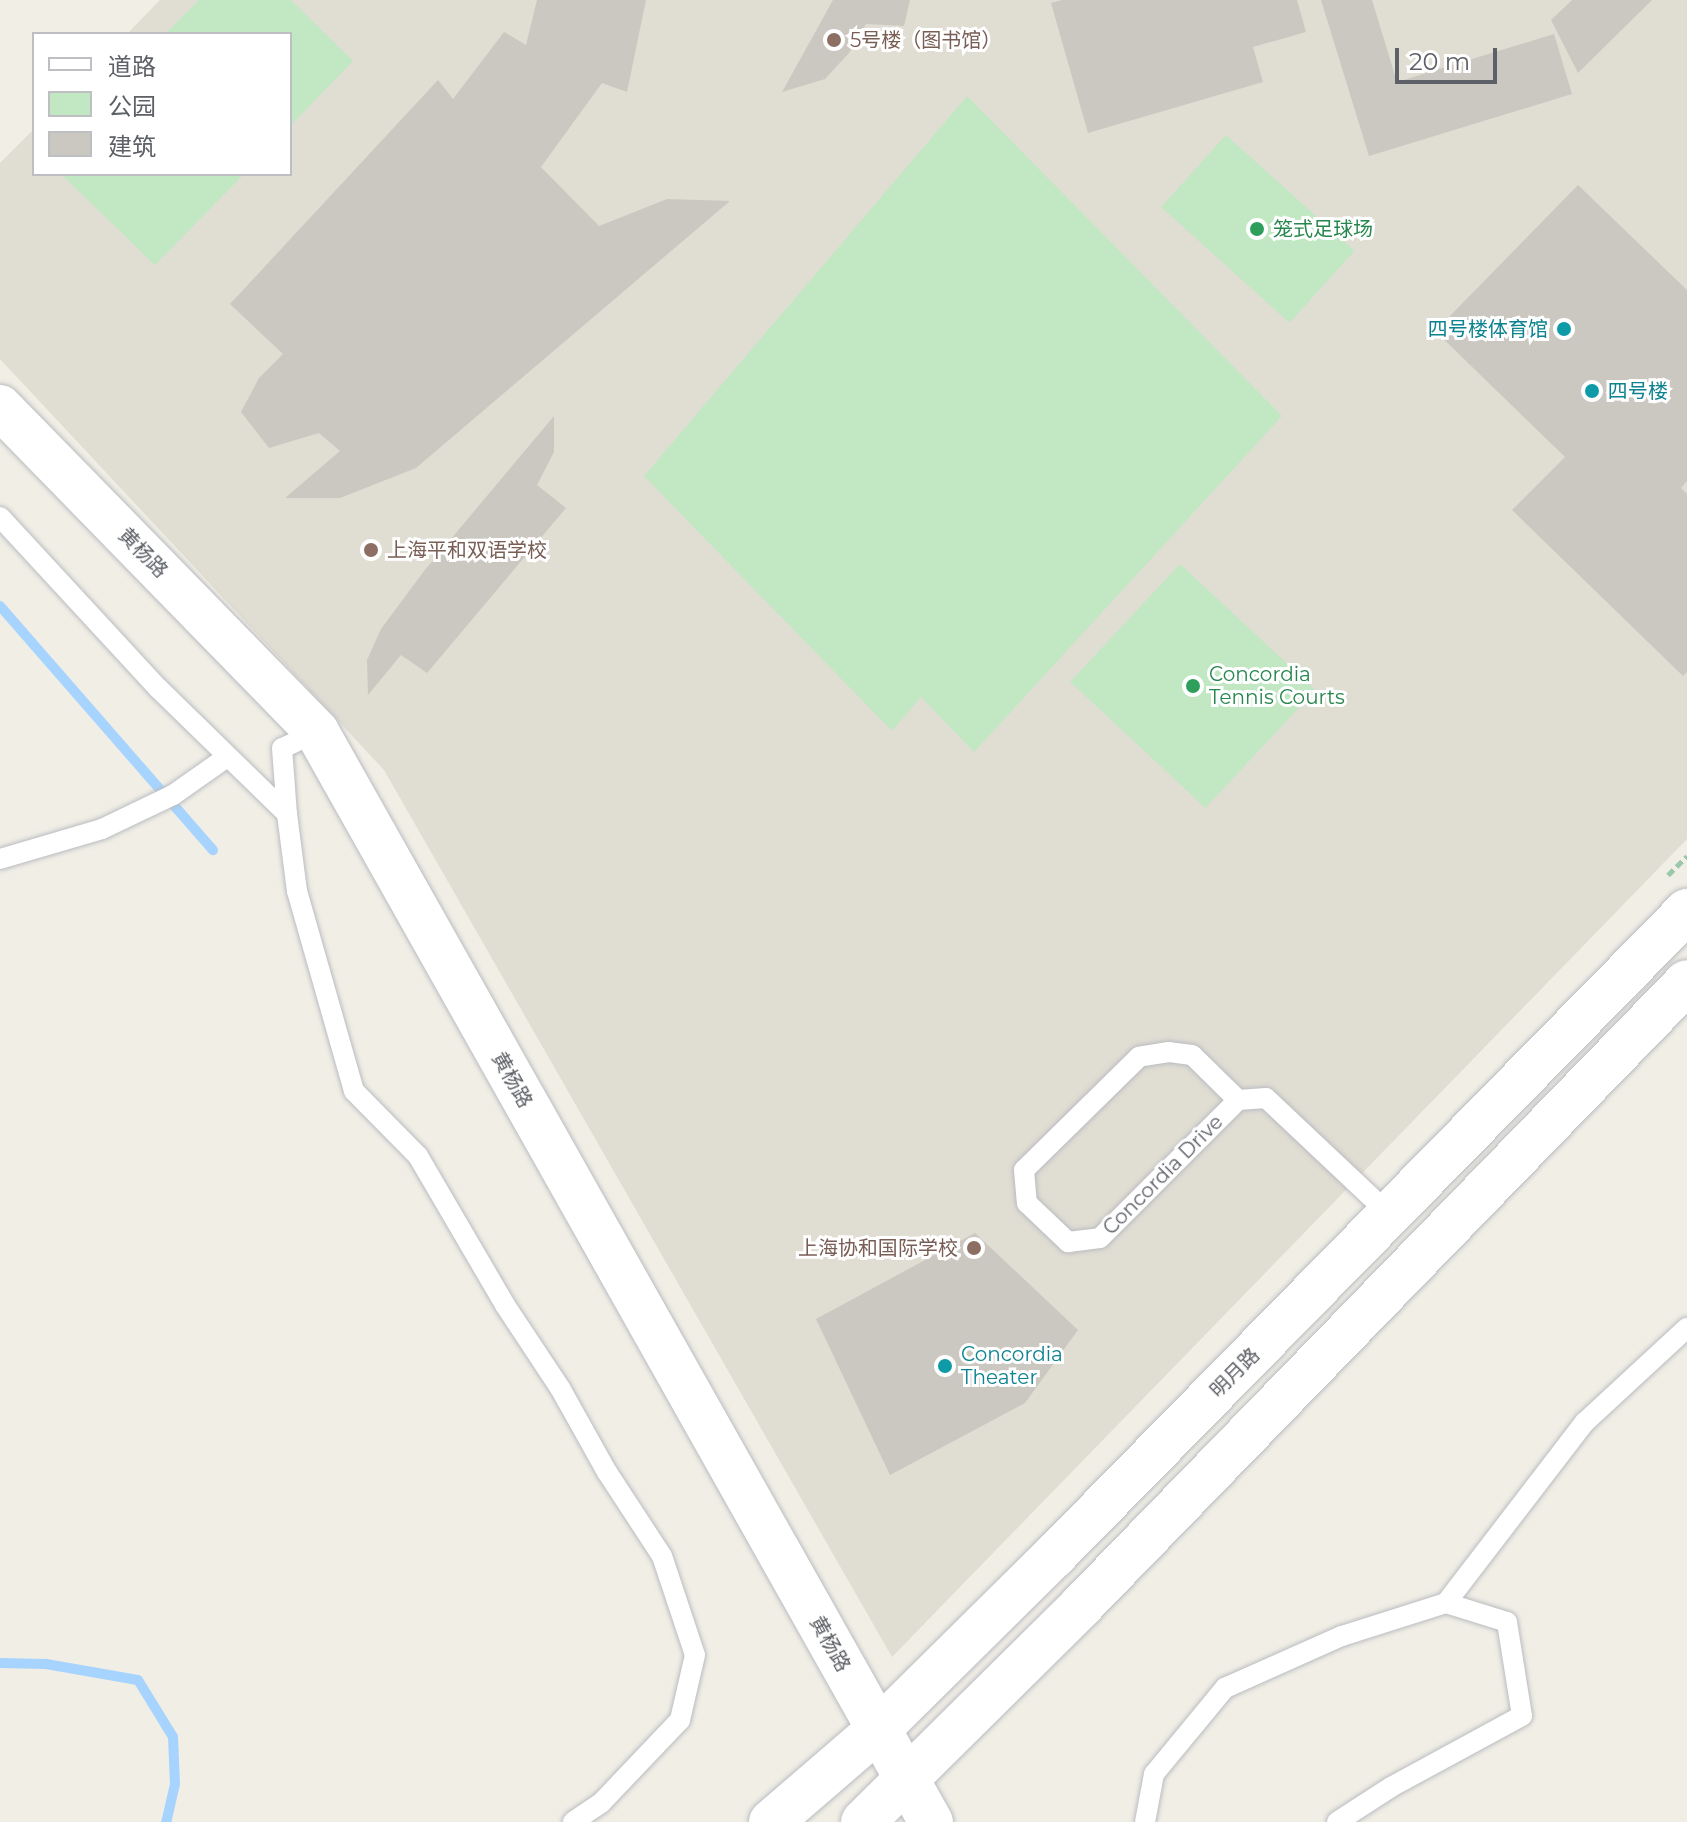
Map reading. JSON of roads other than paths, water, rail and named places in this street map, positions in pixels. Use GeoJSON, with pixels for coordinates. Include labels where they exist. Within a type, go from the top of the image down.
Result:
{"type":"FeatureCollection","features":[{"type":"Feature","properties":{"kind":"street","name":"黄杨路"},"geometry":{"type":"LineString","coordinates":[[0,407],[317,732],[931,1822]]}},
{"type":"Feature","properties":{"kind":"street","name":"明月路"},"geometry":{"type":"LineString","coordinates":[[771,1822],[880,1728],[1391,1216],[1687,911]]}},
{"type":"Feature","properties":{"kind":"street"},"geometry":{"type":"LineString","coordinates":[[863,1822],[908,1781],[1687,982]]}},
{"type":"Feature","properties":{"kind":"lane"},"geometry":{"type":"LineString","coordinates":[[0,517],[158,688],[287,814]]}},
{"type":"Feature","properties":{"kind":"lane"},"geometry":{"type":"LineString","coordinates":[[317,732],[282,748],[287,814],[297,891],[354,1091],[418,1156],[505,1305],[560,1388],[607,1472],[662,1556],[695,1655],[680,1720],[601,1803],[573,1822]]}},
{"type":"Feature","properties":{"kind":"lane"},"geometry":{"type":"LineString","coordinates":[[0,859],[102,829],[173,795],[227,757]]}},
{"type":"Feature","properties":{"kind":"lane","name":"Concordia Drive"},"geometry":{"type":"LineString","coordinates":[[1238,1100],[1192,1055],[1169,1052],[1139,1057],[1024,1170],[1027,1203],[1068,1242],[1100,1238],[1238,1100],[1266,1098],[1391,1216]]}},
{"type":"Feature","properties":{"kind":"lane"},"geometry":{"type":"LineString","coordinates":[[1145,1822],[1154,1774],[1225,1688],[1342,1636],[1446,1603],[1585,1422],[1687,1328]]}},
{"type":"Feature","properties":{"kind":"lane"},"geometry":{"type":"LineString","coordinates":[[1337,1822],[1391,1787],[1522,1716],[1507,1622],[1446,1603]]}},
{"type":"Feature","properties":{"kind":"waterway"},"geometry":{"type":"LineString","coordinates":[[0,606],[213,850]]}},
{"type":"Feature","properties":{"kind":"waterway"},"geometry":{"type":"LineString","coordinates":[[0,1663],[46,1664],[138,1680],[173,1737],[175,1784],[166,1822]]}},
{"type":"Feature","properties":{"kind":"place","name":"5号楼（图书馆）"},"geometry":{"type":"Point","coordinates":[834,40]}},
{"type":"Feature","properties":{"kind":"place","name":"笼式足球场"},"geometry":{"type":"Point","coordinates":[1257,229]}},
{"type":"Feature","properties":{"kind":"place","name":"四号楼体育馆"},"geometry":{"type":"Point","coordinates":[1564,329]}},
{"type":"Feature","properties":{"kind":"place","name":"四号楼"},"geometry":{"type":"Point","coordinates":[1592,391]}},
{"type":"Feature","properties":{"kind":"place","name":"上海平和双语学校"},"geometry":{"type":"Point","coordinates":[371,550]}},
{"type":"Feature","properties":{"kind":"place","name":"Concordia Tennis Courts"},"geometry":{"type":"Point","coordinates":[1193,686]}},
{"type":"Feature","properties":{"kind":"place","name":"上海协和国际学校"},"geometry":{"type":"Point","coordinates":[974,1248]}},
{"type":"Feature","properties":{"kind":"place","name":"Concordia Theater"},"geometry":{"type":"Point","coordinates":[945,1366]}}]}
